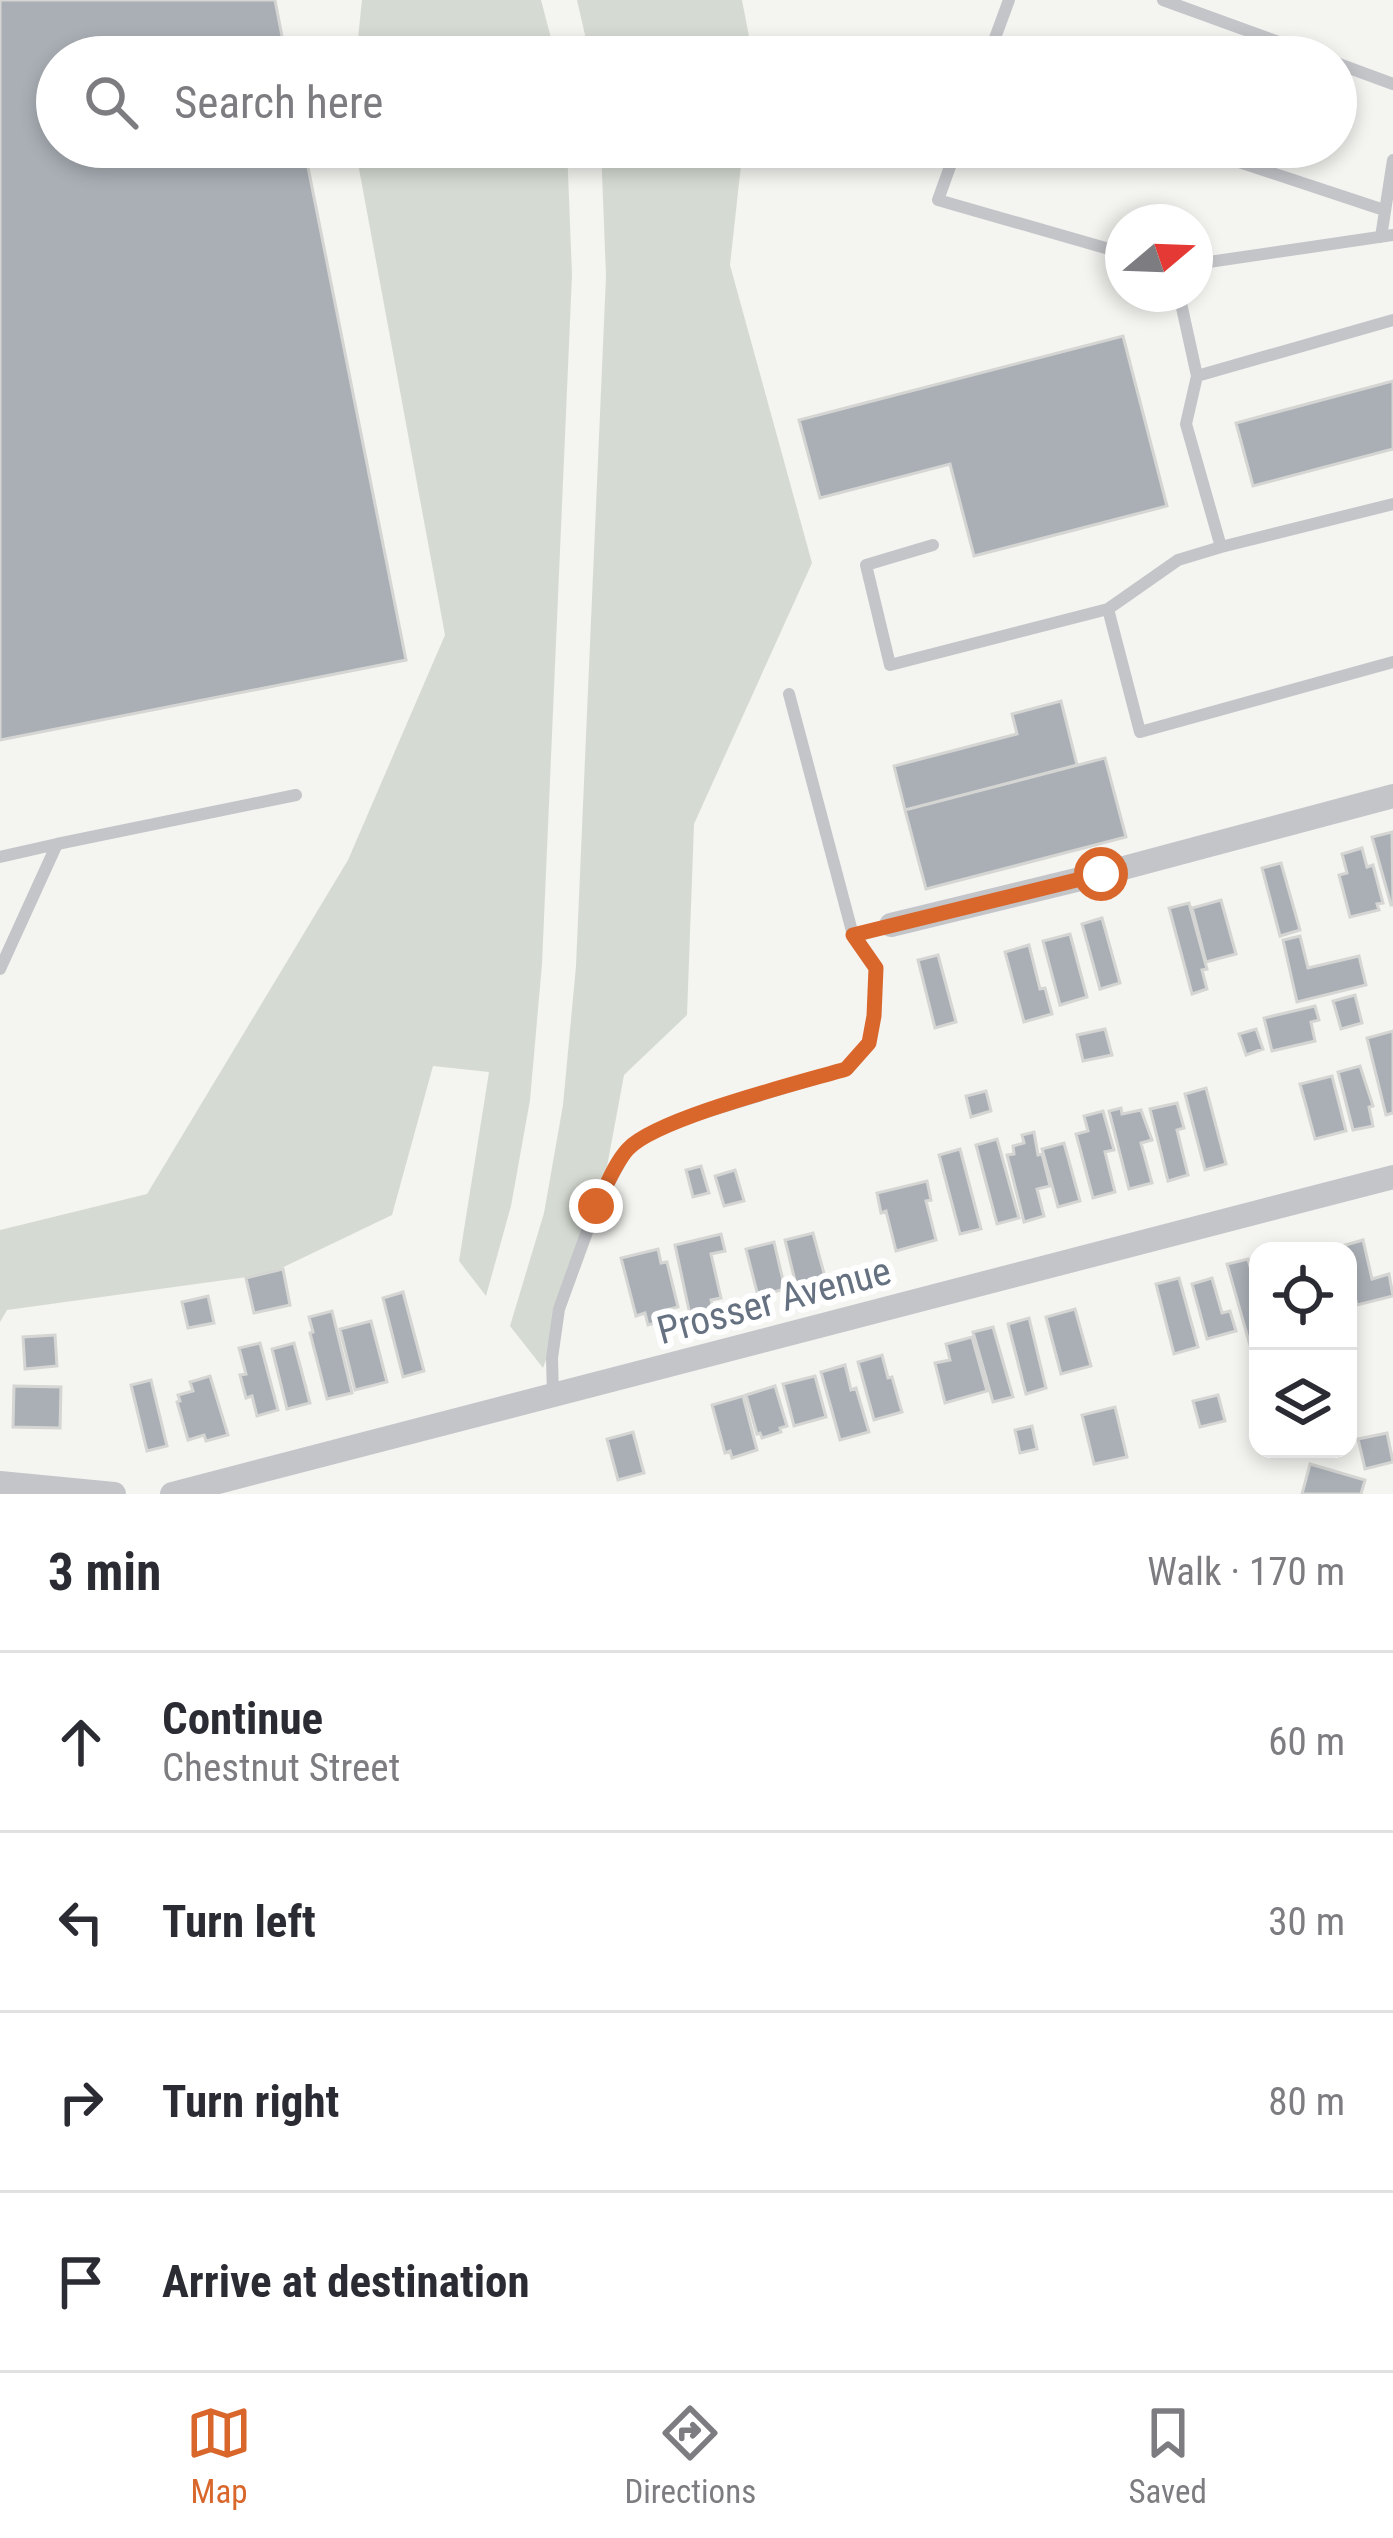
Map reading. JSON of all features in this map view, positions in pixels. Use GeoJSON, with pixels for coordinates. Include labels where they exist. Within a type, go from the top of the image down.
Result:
{"type":"FeatureCollection","features":[{"type":"Feature","properties":{"kind":"street"},"geometry":{"type":"LineString","coordinates":[[891,925],[1393,796]]}},
{"type":"Feature","properties":{"kind":"street","name":"Prosser Avenue"},"geometry":{"type":"LineString","coordinates":[[172,1494],[1393,1177]]}},
{"type":"Feature","properties":{"kind":"street"},"geometry":{"type":"LineString","coordinates":[[0,1484],[114,1494]]}},
{"type":"Feature","properties":{"kind":"lane"},"geometry":{"type":"LineString","coordinates":[[996,36],[1009,0]]}},
{"type":"Feature","properties":{"kind":"lane"},"geometry":{"type":"LineString","coordinates":[[1163,0],[1262,36]]}},
{"type":"Feature","properties":{"kind":"lane"},"geometry":{"type":"LineString","coordinates":[[1357,71],[1393,84]]}},
{"type":"Feature","properties":{"kind":"lane"},"geometry":{"type":"LineString","coordinates":[[1213,261],[1387,236],[1384,210],[1393,160]]}},
{"type":"Feature","properties":{"kind":"lane"},"geometry":{"type":"LineString","coordinates":[[949,168],[938,200],[1105,248]]}},
{"type":"Feature","properties":{"kind":"lane"},"geometry":{"type":"LineString","coordinates":[[1257,168],[1384,210]]}},
{"type":"Feature","properties":{"kind":"lane"},"geometry":{"type":"LineString","coordinates":[[1183,312],[1197,376],[1186,424],[1221,547]]}},
{"type":"Feature","properties":{"kind":"lane"},"geometry":{"type":"LineString","coordinates":[[1197,376],[1393,320]]}},
{"type":"Feature","properties":{"kind":"lane"},"geometry":{"type":"LineString","coordinates":[[933,545],[866,566],[890,665],[1108,609],[1178,560],[1393,504]]}},
{"type":"Feature","properties":{"kind":"lane"},"geometry":{"type":"LineString","coordinates":[[1108,609],[1140,732],[1393,662]]}},
{"type":"Feature","properties":{"kind":"lane"},"geometry":{"type":"LineString","coordinates":[[553,1396],[552,1358],[559,1309],[596,1206],[627,1150],[648,1134],[690,1117],[846,1069],[869,1043],[876,968],[853,935],[789,694]]}},
{"type":"Feature","properties":{"kind":"lane"},"geometry":{"type":"LineString","coordinates":[[0,856],[296,795]]}},
{"type":"Feature","properties":{"kind":"lane"},"geometry":{"type":"LineString","coordinates":[[0,969],[57,844]]}},
{"type":"Feature","properties":{"kind":"lane"},"geometry":{"type":"LineString","coordinates":[[853,935],[891,925]]}},
{"type":"Feature","properties":{"kind":"shaded area"},"geometry":{"type":"Polygon","coordinates":[[[362,0],[541,0],[550,36],[358,36],[362,0]]]}},
{"type":"Feature","properties":{"kind":"shaded area"},"geometry":{"type":"Polygon","coordinates":[[[577,0],[742,0],[749,36],[585,36],[577,0]]]}},
{"type":"Feature","properties":{"kind":"shaded area"},"geometry":{"type":"Polygon","coordinates":[[[359,168],[568,168],[572,275],[542,964],[530,1100],[511,1206],[486,1296],[459,1261],[489,1072],[433,1066],[392,1215],[269,1274],[7,1310],[0,1322],[0,1230],[147,1194],[348,860],[445,635],[359,168]]]}},
{"type":"Feature","properties":{"kind":"shaded area"},"geometry":{"type":"Polygon","coordinates":[[[602,168],[741,168],[730,265],[812,563],[694,824],[687,1015],[624,1075],[596,1226],[543,1368],[510,1326],[544,1213],[563,1105],[576,966],[606,276],[602,168]]]}},
{"type":"Feature","properties":{"kind":"building"},"geometry":{"type":"Polygon","coordinates":[[[0,0],[275,0],[282,36],[36,36],[36,168],[308,168],[406,660],[0,740],[0,0]]]}},
{"type":"Feature","properties":{"kind":"building"},"geometry":{"type":"Polygon","coordinates":[[[1123,336],[1167,506],[974,556],[950,464],[820,498],[799,420],[1123,336]]]}},
{"type":"Feature","properties":{"kind":"building"},"geometry":{"type":"Polygon","coordinates":[[[1393,381],[1393,449],[1253,486],[1236,423],[1393,381]]]}},
{"type":"Feature","properties":{"kind":"building"},"geometry":{"type":"Polygon","coordinates":[[[1061,701],[1077,765],[905,810],[894,766],[1017,734],[1012,714],[1061,701]]]}},
{"type":"Feature","properties":{"kind":"building"},"geometry":{"type":"Polygon","coordinates":[[[1105,758],[1126,837],[926,889],[905,810],[1105,758]]]}},
{"type":"Feature","properties":{"kind":"building"},"geometry":{"type":"Polygon","coordinates":[[[1392,832],[1393,905],[1391,905],[1372,837],[1392,832]]]}},
{"type":"Feature","properties":{"kind":"building"},"geometry":{"type":"Polygon","coordinates":[[[1362,848],[1367,867],[1373,865],[1383,903],[1377,904],[1379,910],[1350,917],[1339,875],[1347,873],[1342,854],[1362,848]]]}},
{"type":"Feature","properties":{"kind":"building"},"geometry":{"type":"Polygon","coordinates":[[[1281,863],[1300,930],[1280,936],[1262,868],[1281,863]]]}},
{"type":"Feature","properties":{"kind":"building"},"geometry":{"type":"Polygon","coordinates":[[[1221,900],[1236,954],[1206,962],[1192,908],[1221,900]]]}},
{"type":"Feature","properties":{"kind":"building"},"geometry":{"type":"Polygon","coordinates":[[[1189,903],[1207,969],[1202,970],[1207,989],[1192,994],[1169,908],[1189,903]]]}},
{"type":"Feature","properties":{"kind":"building"},"geometry":{"type":"Polygon","coordinates":[[[1102,918],[1120,983],[1100,989],[1082,924],[1102,918]]]}},
{"type":"Feature","properties":{"kind":"building"},"geometry":{"type":"Polygon","coordinates":[[[1070,934],[1087,997],[1060,1005],[1043,941],[1070,934]]]}},
{"type":"Feature","properties":{"kind":"building"},"geometry":{"type":"Polygon","coordinates":[[[1300,936],[1308,968],[1359,956],[1366,985],[1297,1002],[1283,940],[1300,936]]]}},
{"type":"Feature","properties":{"kind":"building"},"geometry":{"type":"Polygon","coordinates":[[[1029,945],[1052,1014],[1024,1022],[1005,952],[1029,945]]]}},
{"type":"Feature","properties":{"kind":"building"},"geometry":{"type":"Polygon","coordinates":[[[938,955],[956,1022],[935,1028],[918,960],[938,955]]]}},
{"type":"Feature","properties":{"kind":"building"},"geometry":{"type":"Polygon","coordinates":[[[1355,995],[1362,1023],[1341,1029],[1333,1001],[1355,995]]]}},
{"type":"Feature","properties":{"kind":"building"},"geometry":{"type":"Polygon","coordinates":[[[1315,1006],[1319,1020],[1311,1022],[1315,1041],[1272,1051],[1264,1018],[1315,1006]]]}},
{"type":"Feature","properties":{"kind":"building"},"geometry":{"type":"Polygon","coordinates":[[[1105,1029],[1112,1055],[1083,1061],[1077,1035],[1105,1029]]]}},
{"type":"Feature","properties":{"kind":"building"},"geometry":{"type":"Polygon","coordinates":[[[1256,1029],[1263,1049],[1246,1055],[1239,1034],[1256,1029]]]}},
{"type":"Feature","properties":{"kind":"building"},"geometry":{"type":"Polygon","coordinates":[[[1393,1031],[1393,1113],[1386,1115],[1367,1038],[1393,1031]]]}},
{"type":"Feature","properties":{"kind":"building"},"geometry":{"type":"Polygon","coordinates":[[[1360,1066],[1373,1106],[1369,1107],[1373,1126],[1353,1130],[1338,1072],[1360,1066]]]}},
{"type":"Feature","properties":{"kind":"building"},"geometry":{"type":"Polygon","coordinates":[[[1332,1076],[1346,1131],[1315,1139],[1300,1084],[1332,1076]]]}},
{"type":"Feature","properties":{"kind":"building"},"geometry":{"type":"Polygon","coordinates":[[[1206,1088],[1226,1164],[1205,1170],[1185,1094],[1206,1088]]]}},
{"type":"Feature","properties":{"kind":"building"},"geometry":{"type":"Polygon","coordinates":[[[986,1091],[991,1111],[971,1117],[966,1096],[986,1091]]]}},
{"type":"Feature","properties":{"kind":"building"},"geometry":{"type":"Polygon","coordinates":[[[1177,1103],[1184,1128],[1177,1130],[1188,1175],[1168,1181],[1150,1109],[1177,1103]]]}},
{"type":"Feature","properties":{"kind":"building"},"geometry":{"type":"Polygon","coordinates":[[[1121,1108],[1122,1114],[1141,1110],[1152,1140],[1141,1143],[1152,1183],[1129,1189],[1109,1111],[1121,1108]]]}},
{"type":"Feature","properties":{"kind":"building"},"geometry":{"type":"Polygon","coordinates":[[[1103,1111],[1114,1150],[1105,1152],[1115,1192],[1093,1198],[1076,1134],[1088,1131],[1084,1116],[1103,1111]]]}},
{"type":"Feature","properties":{"kind":"building"},"geometry":{"type":"Polygon","coordinates":[[[1034,1132],[1050,1186],[1037,1189],[1044,1216],[1024,1222],[1007,1155],[1014,1154],[1013,1146],[1024,1143],[1022,1135],[1034,1132]]]}},
{"type":"Feature","properties":{"kind":"building"},"geometry":{"type":"Polygon","coordinates":[[[997,1139],[1019,1218],[997,1224],[976,1145],[997,1139]]]}},
{"type":"Feature","properties":{"kind":"building"},"geometry":{"type":"Polygon","coordinates":[[[1064,1143],[1080,1201],[1058,1207],[1042,1149],[1064,1143]]]}},
{"type":"Feature","properties":{"kind":"building"},"geometry":{"type":"Polygon","coordinates":[[[960,1149],[981,1229],[960,1234],[939,1155],[960,1149]]]}},
{"type":"Feature","properties":{"kind":"building"},"geometry":{"type":"Polygon","coordinates":[[[701,1166],[709,1193],[693,1197],[686,1170],[701,1166]]]}},
{"type":"Feature","properties":{"kind":"building"},"geometry":{"type":"Polygon","coordinates":[[[735,1170],[744,1201],[724,1206],[715,1176],[735,1170]]]}},
{"type":"Feature","properties":{"kind":"building"},"geometry":{"type":"Polygon","coordinates":[[[927,1181],[931,1200],[926,1201],[936,1240],[896,1251],[877,1193],[927,1181]]]}},
{"type":"Feature","properties":{"kind":"building"},"geometry":{"type":"Polygon","coordinates":[[[813,1233],[825,1277],[796,1285],[785,1240],[813,1233]]]}},
{"type":"Feature","properties":{"kind":"building"},"geometry":{"type":"Polygon","coordinates":[[[721,1234],[725,1251],[711,1254],[721,1298],[711,1300],[713,1309],[690,1315],[675,1245],[721,1234]]]}},
{"type":"Feature","properties":{"kind":"building"},"geometry":{"type":"Polygon","coordinates":[[[1363,1240],[1372,1279],[1389,1274],[1393,1296],[1357,1305],[1356,1242],[1363,1240]]]}},
{"type":"Feature","properties":{"kind":"building"},"geometry":{"type":"Polygon","coordinates":[[[774,1242],[785,1289],[758,1296],[746,1249],[774,1242]]]}},
{"type":"Feature","properties":{"kind":"building"},"geometry":{"type":"Polygon","coordinates":[[[658,1249],[661,1263],[667,1262],[678,1307],[670,1309],[673,1318],[648,1325],[645,1313],[636,1316],[621,1258],[658,1249]]]}},
{"type":"Feature","properties":{"kind":"building"},"geometry":{"type":"Polygon","coordinates":[[[1248,1259],[1249,1342],[1227,1264],[1248,1259]]]}},
{"type":"Feature","properties":{"kind":"building"},"geometry":{"type":"Polygon","coordinates":[[[283,1269],[290,1305],[254,1313],[246,1278],[283,1269]]]}},
{"type":"Feature","properties":{"kind":"building"},"geometry":{"type":"Polygon","coordinates":[[[1179,1278],[1198,1347],[1174,1354],[1156,1284],[1179,1278]]]}},
{"type":"Feature","properties":{"kind":"building"},"geometry":{"type":"Polygon","coordinates":[[[1212,1278],[1222,1313],[1230,1311],[1236,1331],[1207,1339],[1192,1284],[1212,1278]]]}},
{"type":"Feature","properties":{"kind":"building"},"geometry":{"type":"Polygon","coordinates":[[[403,1292],[424,1371],[403,1377],[383,1298],[403,1292]]]}},
{"type":"Feature","properties":{"kind":"building"},"geometry":{"type":"Polygon","coordinates":[[[208,1296],[214,1323],[188,1328],[182,1302],[208,1296]]]}},
{"type":"Feature","properties":{"kind":"building"},"geometry":{"type":"Polygon","coordinates":[[[1075,1309],[1091,1366],[1061,1374],[1046,1317],[1075,1309]]]}},
{"type":"Feature","properties":{"kind":"building"},"geometry":{"type":"Polygon","coordinates":[[[332,1311],[352,1393],[327,1399],[309,1317],[332,1311]]]}},
{"type":"Feature","properties":{"kind":"building"},"geometry":{"type":"Polygon","coordinates":[[[1029,1318],[1046,1388],[1026,1394],[1008,1324],[1029,1318]]]}},
{"type":"Feature","properties":{"kind":"building"},"geometry":{"type":"Polygon","coordinates":[[[371,1321],[387,1382],[355,1390],[340,1329],[371,1321]]]}},
{"type":"Feature","properties":{"kind":"building"},"geometry":{"type":"Polygon","coordinates":[[[993,1327],[1013,1397],[993,1402],[973,1332],[993,1327]]]}},
{"type":"Feature","properties":{"kind":"building"},"geometry":{"type":"Polygon","coordinates":[[[55,1335],[57,1366],[25,1369],[23,1337],[55,1335]]]}},
{"type":"Feature","properties":{"kind":"building"},"geometry":{"type":"Polygon","coordinates":[[[972,1337],[987,1391],[945,1403],[935,1363],[950,1360],[946,1344],[972,1337]]]}},
{"type":"Feature","properties":{"kind":"building"},"geometry":{"type":"Polygon","coordinates":[[[260,1343],[278,1410],[257,1416],[252,1396],[246,1398],[239,1348],[260,1343]]]}},
{"type":"Feature","properties":{"kind":"building"},"geometry":{"type":"Polygon","coordinates":[[[294,1343],[310,1403],[287,1409],[272,1349],[294,1343]]]}},
{"type":"Feature","properties":{"kind":"building"},"geometry":{"type":"Polygon","coordinates":[[[882,1355],[902,1412],[874,1420],[858,1362],[882,1355]]]}},
{"type":"Feature","properties":{"kind":"building"},"geometry":{"type":"Polygon","coordinates":[[[845,1365],[869,1432],[840,1440],[821,1372],[845,1365]]]}},
{"type":"Feature","properties":{"kind":"building"},"geometry":{"type":"Polygon","coordinates":[[[210,1376],[228,1435],[188,1440],[178,1395],[193,1391],[190,1382],[210,1376]]]}},
{"type":"Feature","properties":{"kind":"building"},"geometry":{"type":"Polygon","coordinates":[[[815,1376],[826,1417],[794,1426],[783,1384],[815,1376]]]}},
{"type":"Feature","properties":{"kind":"building"},"geometry":{"type":"Polygon","coordinates":[[[151,1380],[167,1446],[147,1451],[131,1385],[151,1380]]]}},
{"type":"Feature","properties":{"kind":"building"},"geometry":{"type":"Polygon","coordinates":[[[14,1386],[61,1387],[60,1428],[13,1427],[14,1386]]]}},
{"type":"Feature","properties":{"kind":"building"},"geometry":{"type":"Polygon","coordinates":[[[775,1386],[787,1426],[762,1438],[746,1395],[775,1386]]]}},
{"type":"Feature","properties":{"kind":"building"},"geometry":{"type":"Polygon","coordinates":[[[1218,1395],[1225,1421],[1200,1427],[1193,1401],[1218,1395]]]}},
{"type":"Feature","properties":{"kind":"building"},"geometry":{"type":"Polygon","coordinates":[[[743,1396],[757,1450],[732,1458],[730,1451],[725,1453],[712,1405],[743,1396]]]}},
{"type":"Feature","properties":{"kind":"building"},"geometry":{"type":"Polygon","coordinates":[[[1115,1407],[1127,1457],[1094,1464],[1082,1415],[1115,1407]]]}},
{"type":"Feature","properties":{"kind":"building"},"geometry":{"type":"Polygon","coordinates":[[[1032,1426],[1037,1449],[1020,1453],[1015,1430],[1032,1426]]]}},
{"type":"Feature","properties":{"kind":"building"},"geometry":{"type":"Polygon","coordinates":[[[633,1432],[644,1473],[618,1480],[607,1439],[633,1432]]]}},
{"type":"Feature","properties":{"kind":"building"},"geometry":{"type":"Polygon","coordinates":[[[1387,1433],[1393,1462],[1365,1469],[1358,1439],[1387,1433]]]}},
{"type":"Feature","properties":{"kind":"building"},"geometry":{"type":"Polygon","coordinates":[[[1310,1464],[1365,1480],[1361,1494],[1302,1494],[1310,1464]]]}},
{"type":"Feature","properties":{"kind":"route"},"geometry":{"type":"LineString","coordinates":[[596,1206],[627,1150],[648,1134],[846,1069],[869,1043],[874,1016],[876,968],[853,935],[1101,874]]}}]}
